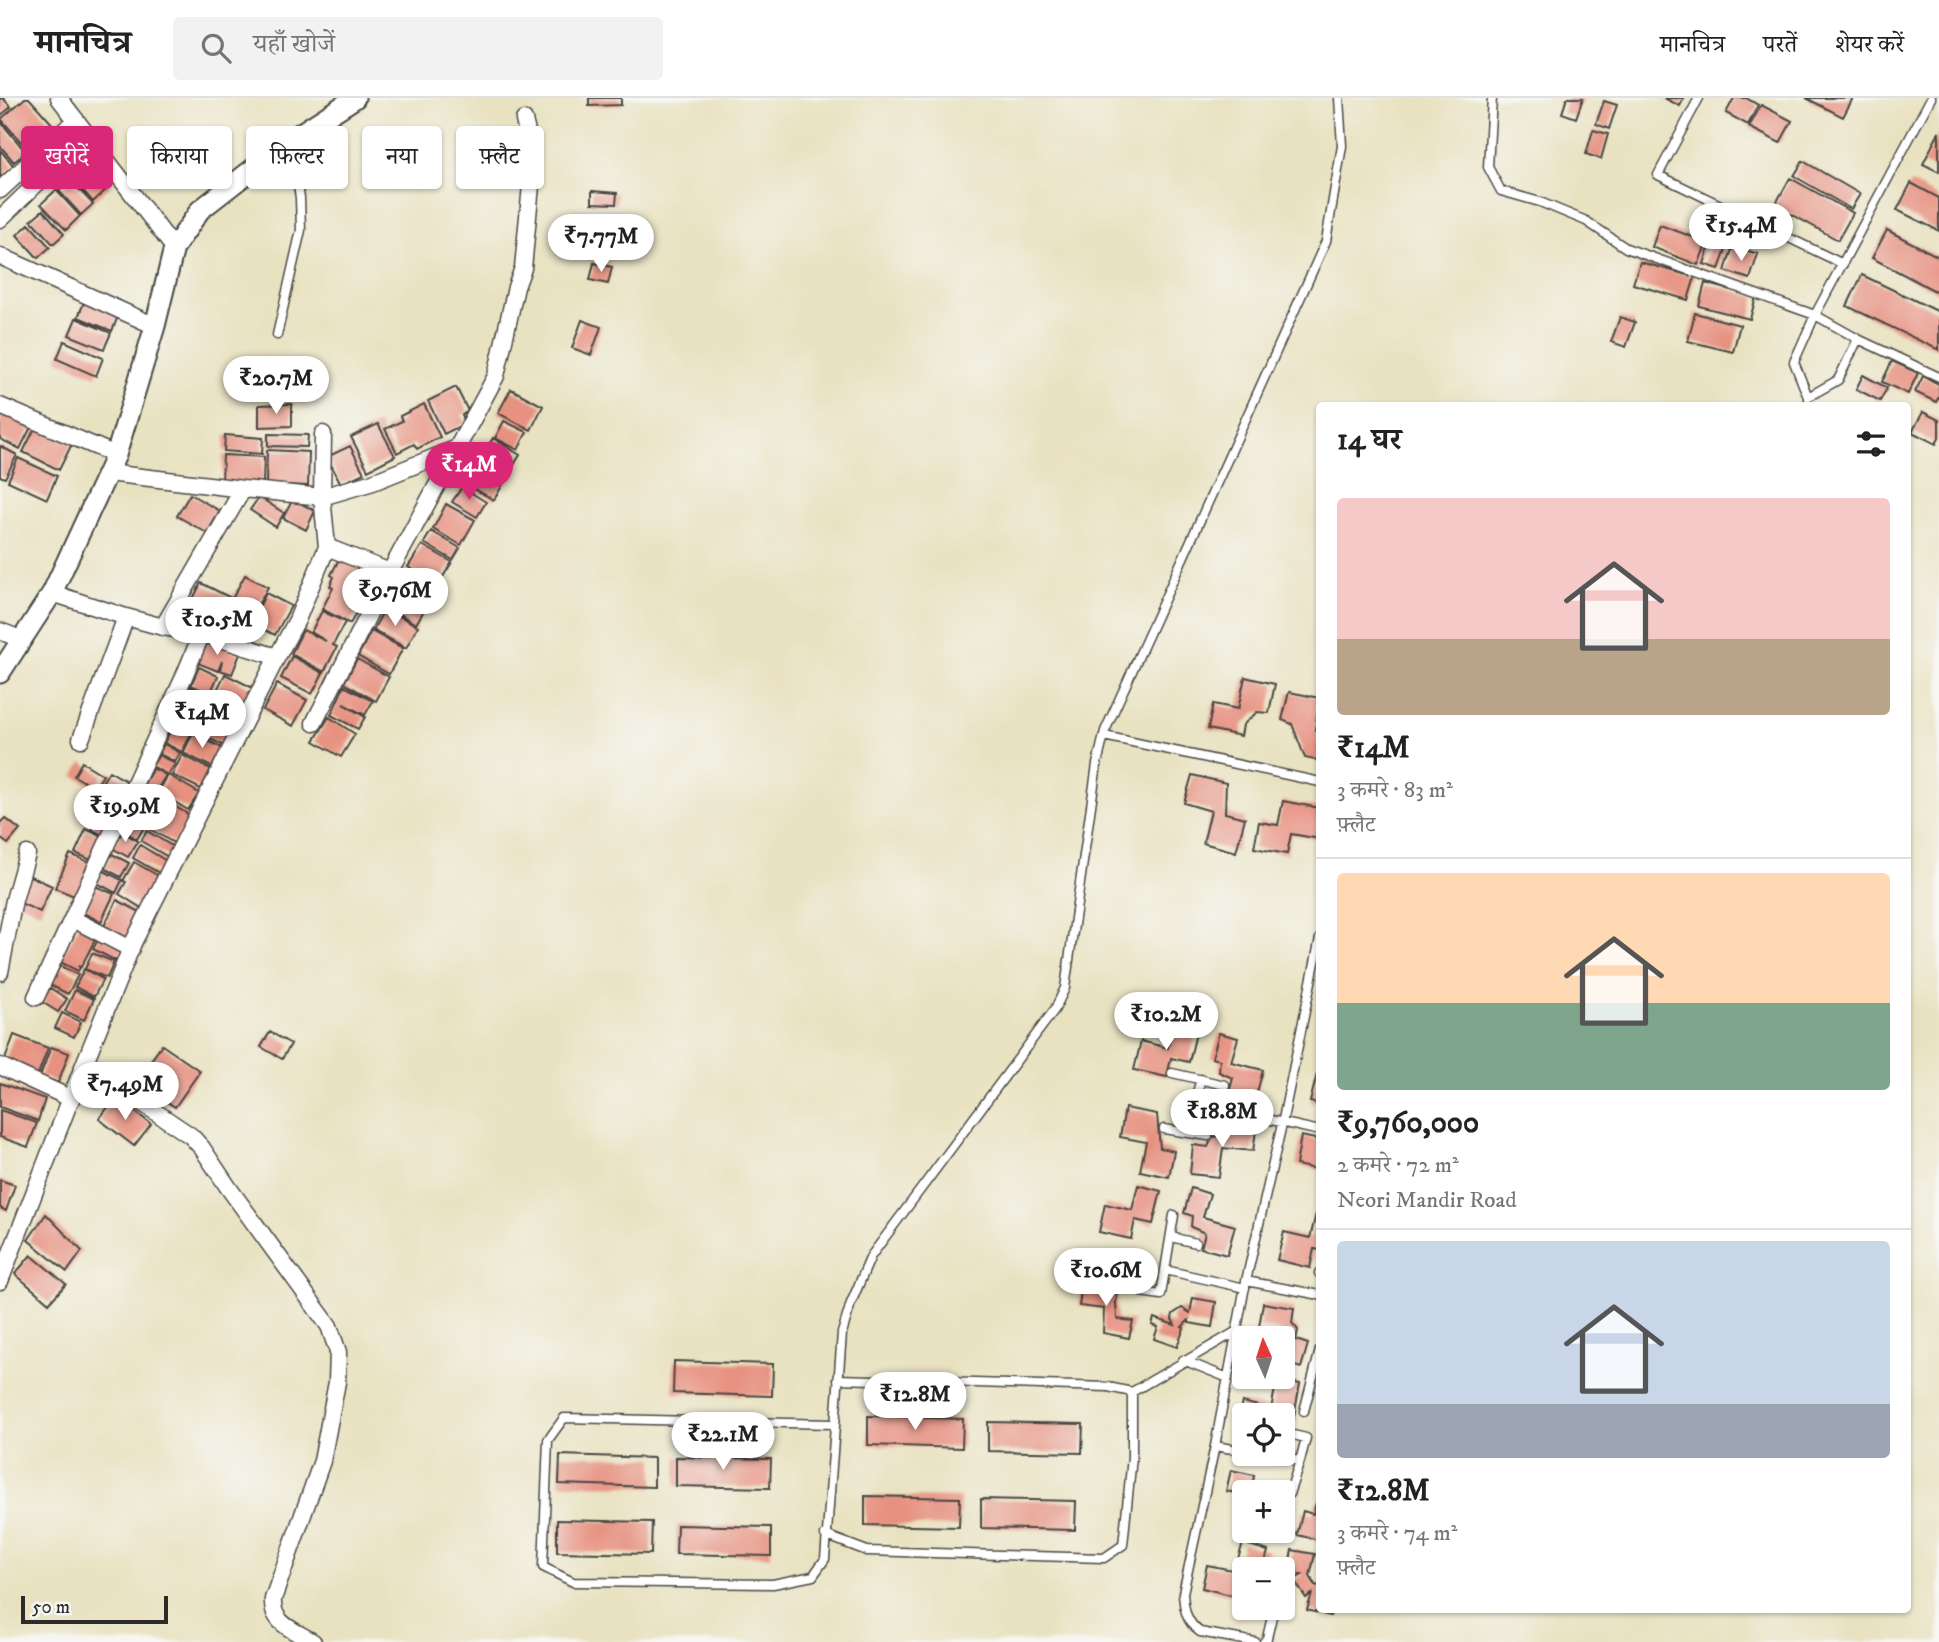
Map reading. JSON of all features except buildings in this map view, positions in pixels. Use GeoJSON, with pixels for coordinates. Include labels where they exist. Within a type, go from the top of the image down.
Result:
{"type":"FeatureCollection","features":[{"type":"Feature","properties":{"kind":"street"},"geometry":{"type":"LineString","coordinates":[[59,98],[80,126]]}},
{"type":"Feature","properties":{"kind":"street"},"geometry":{"type":"LineString","coordinates":[[312,126],[355,98]]}},
{"type":"Feature","properties":{"kind":"street"},"geometry":{"type":"LineString","coordinates":[[69,126],[76,120]]}},
{"type":"Feature","properties":{"kind":"street"},"geometry":{"type":"LineString","coordinates":[[314,723],[390,572],[496,376],[516,287],[523,268],[532,175],[524,120]]}},
{"type":"Feature","properties":{"kind":"street"},"geometry":{"type":"LineString","coordinates":[[113,169],[174,248]]}},
{"type":"Feature","properties":{"kind":"street"},"geometry":{"type":"LineString","coordinates":[[0,190],[21,171]]}},
{"type":"Feature","properties":{"kind":"street"},"geometry":{"type":"LineString","coordinates":[[0,673],[52,593],[112,464],[155,326],[174,248],[200,210],[246,174]]}},
{"type":"Feature","properties":{"kind":"street"},"geometry":{"type":"LineString","coordinates":[[0,219],[31,189]]}},
{"type":"Feature","properties":{"kind":"street"},"geometry":{"type":"LineString","coordinates":[[0,256],[155,326]]}},
{"type":"Feature","properties":{"kind":"street"},"geometry":{"type":"LineString","coordinates":[[0,407],[112,464],[243,489],[322,497],[373,482],[455,449]]}},
{"type":"Feature","properties":{"kind":"street"},"geometry":{"type":"LineString","coordinates":[[0,1281],[131,950],[296,620],[327,547],[322,497],[323,434]]}},
{"type":"Feature","properties":{"kind":"street"},"geometry":{"type":"LineString","coordinates":[[163,627],[243,489]]}},
{"type":"Feature","properties":{"kind":"street"},"geometry":{"type":"LineString","coordinates":[[327,547],[390,572]]}},
{"type":"Feature","properties":{"kind":"street"},"geometry":{"type":"LineString","coordinates":[[52,593],[126,617],[163,627],[202,633],[278,657]]}},
{"type":"Feature","properties":{"kind":"street"},"geometry":{"type":"LineString","coordinates":[[81,739],[126,617]]}},
{"type":"Feature","properties":{"kind":"street"},"geometry":{"type":"LineString","coordinates":[[0,631],[23,640]]}},
{"type":"Feature","properties":{"kind":"street"},"geometry":{"type":"LineString","coordinates":[[36,997],[202,633]]}},
{"type":"Feature","properties":{"kind":"street"},"geometry":{"type":"LineString","coordinates":[[0,972],[14,900],[27,854]]}},
{"type":"Feature","properties":{"kind":"street"},"geometry":{"type":"LineString","coordinates":[[73,919],[131,950]]}},
{"type":"Feature","properties":{"kind":"street"},"geometry":{"type":"LineString","coordinates":[[0,1066],[72,1099]]}},
{"type":"Feature","properties":{"kind":"street"},"geometry":{"type":"LineString","coordinates":[[83,1067],[191,1136],[329,1326],[337,1343],[337,1382],[322,1461],[273,1599],[272,1610],[276,1619],[313,1642]]}},
{"type":"Feature","properties":{"kind":"lane"},"geometry":{"type":"LineString","coordinates":[[834,1424],[564,1418],[548,1440],[543,1567],[573,1582],[773,1584],[813,1576],[825,1559],[842,1333],[851,1303],[871,1256],[1055,1009],[1065,988],[1097,764],[1104,736],[1326,241],[1342,146],[1339,98]]}},
{"type":"Feature","properties":{"kind":"lane"},"geometry":{"type":"LineString","coordinates":[[1492,98],[1488,167],[1501,191],[1586,220],[1626,248],[1815,315],[1858,339],[1939,377]]}},
{"type":"Feature","properties":{"kind":"lane"},"geometry":{"type":"LineString","coordinates":[[1699,98],[1658,175],[1843,264]]}},
{"type":"Feature","properties":{"kind":"lane"},"geometry":{"type":"LineString","coordinates":[[1806,402],[1808,397],[1794,362],[1815,315],[1931,98]]}},
{"type":"Feature","properties":{"kind":"lane"},"geometry":{"type":"LineString","coordinates":[[277,335],[301,230],[298,189]]}},
{"type":"Feature","properties":{"kind":"lane"},"geometry":{"type":"LineString","coordinates":[[1808,397],[1838,380],[1858,339]]}},
{"type":"Feature","properties":{"kind":"lane"},"geometry":{"type":"LineString","coordinates":[[1104,736],[1316,781]]}},
{"type":"Feature","properties":{"kind":"lane"},"geometry":{"type":"LineString","coordinates":[[1238,1326],[1316,967]]}},
{"type":"Feature","properties":{"kind":"lane"},"geometry":{"type":"LineString","coordinates":[[1172,1073],[1225,1085]]}},
{"type":"Feature","properties":{"kind":"lane"},"geometry":{"type":"LineString","coordinates":[[1185,1132],[1201,1079]]}},
{"type":"Feature","properties":{"kind":"lane"},"geometry":{"type":"LineString","coordinates":[[1195,1102],[1316,1130]]}},
{"type":"Feature","properties":{"kind":"lane"},"geometry":{"type":"LineString","coordinates":[[1164,1129],[1208,1136]]}},
{"type":"Feature","properties":{"kind":"lane"},"geometry":{"type":"LineString","coordinates":[[1141,1292],[1161,1295],[1174,1214]]}},
{"type":"Feature","properties":{"kind":"lane"},"geometry":{"type":"LineString","coordinates":[[1171,1237],[1196,1243]]}},
{"type":"Feature","properties":{"kind":"lane"},"geometry":{"type":"LineString","coordinates":[[1165,1270],[1316,1294]]}},
{"type":"Feature","properties":{"kind":"lane"},"geometry":{"type":"LineString","coordinates":[[838,1379],[1108,1387],[1132,1391],[1232,1334]]}},
{"type":"Feature","properties":{"kind":"lane"},"geometry":{"type":"LineString","coordinates":[[1232,1357],[1183,1593],[1184,1612],[1193,1627],[1200,1632],[1255,1642]]}},
{"type":"Feature","properties":{"kind":"lane"},"geometry":{"type":"LineString","coordinates":[[1183,1360],[1228,1378]]}},
{"type":"Feature","properties":{"kind":"lane"},"geometry":{"type":"LineString","coordinates":[[1304,1411],[1316,1365]]}},
{"type":"Feature","properties":{"kind":"lane"},"geometry":{"type":"LineString","coordinates":[[825,1535],[867,1551],[1104,1558],[1124,1545],[1132,1457],[1132,1391]]}},
{"type":"Feature","properties":{"kind":"lane"},"geometry":{"type":"LineString","coordinates":[[1294,1480],[1306,1438],[1295,1435]]}},
{"type":"Feature","properties":{"kind":"lane"},"geometry":{"type":"LineString","coordinates":[[1215,1446],[1232,1449]]}},
{"type":"Feature","properties":{"kind":"lane"},"geometry":{"type":"LineString","coordinates":[[1295,1460],[1300,1461]]}},
{"type":"Feature","properties":{"kind":"lane"},"geometry":{"type":"LineString","coordinates":[[1264,1642],[1271,1620]]}}]}
